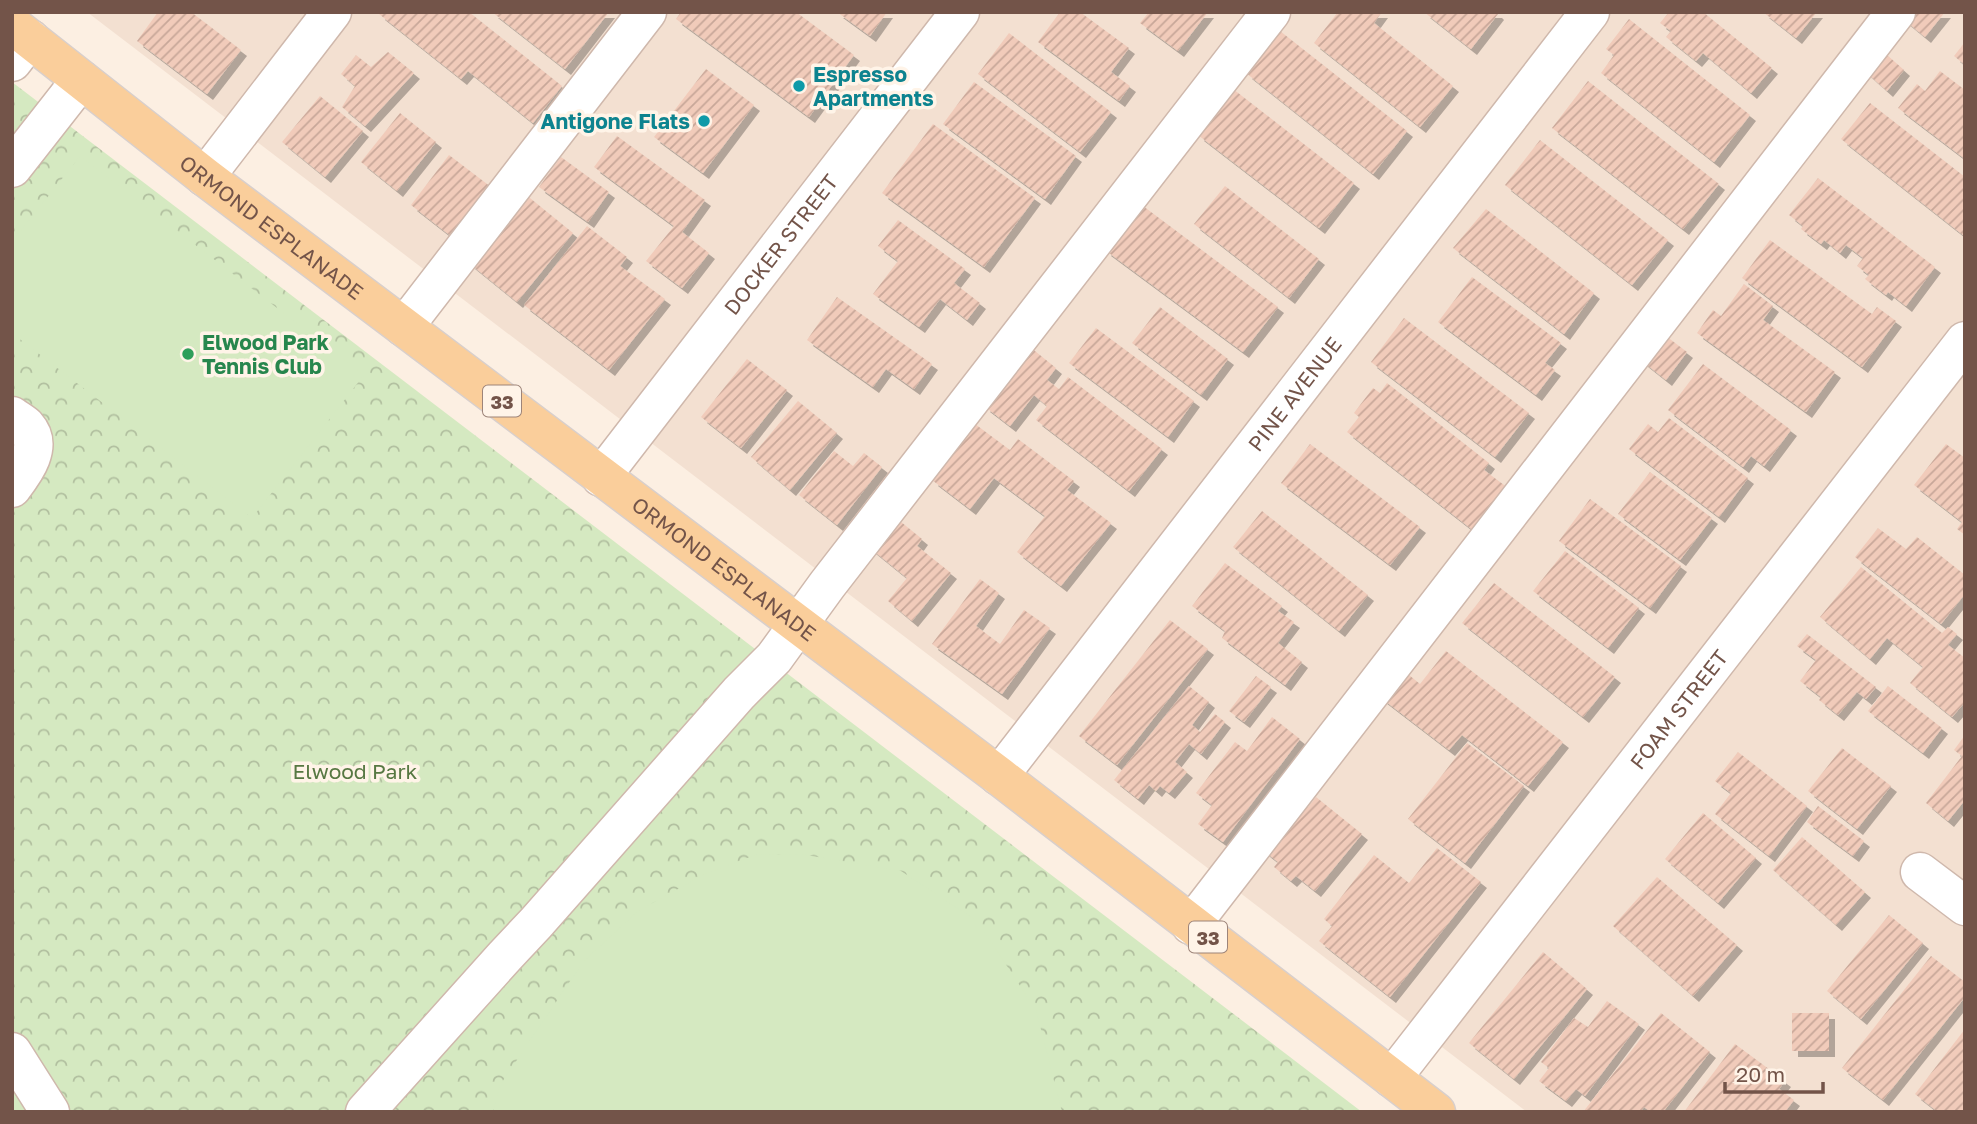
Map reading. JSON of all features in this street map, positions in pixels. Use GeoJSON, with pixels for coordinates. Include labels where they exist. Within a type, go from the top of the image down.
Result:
{"type":"FeatureCollection","features":[{"type":"Feature","properties":{"kind":"main road","name":"ORMOND ESPLANADE"},"geometry":{"type":"LineString","coordinates":[[17,32],[999,776],[1436,1112]]}},
{"type":"Feature","properties":{"kind":"street"},"geometry":{"type":"LineString","coordinates":[[205,177],[332,12]]}},
{"type":"Feature","properties":{"kind":"street"},"geometry":{"type":"LineString","coordinates":[[404,327],[647,12]]}},
{"type":"Feature","properties":{"kind":"street","name":"DOCKER STREET"},"geometry":{"type":"LineString","coordinates":[[601,477],[960,12]]}},
{"type":"Feature","properties":{"kind":"street"},"geometry":{"type":"LineString","coordinates":[[365,1112],[739,693],[774,658],[835,574],[1271,12]]}},
{"type":"Feature","properties":{"kind":"street","name":"PINE AVENUE"},"geometry":{"type":"LineString","coordinates":[[999,776],[1590,12]]}},
{"type":"Feature","properties":{"kind":"street"},"geometry":{"type":"LineString","coordinates":[[1191,925],[1896,12]]}},
{"type":"Feature","properties":{"kind":"street"},"geometry":{"type":"LineString","coordinates":[[12,168],[81,80]]}},
{"type":"Feature","properties":{"kind":"street","name":"FOAM STREET"},"geometry":{"type":"LineString","coordinates":[[1392,1078],[1965,341]]}},
{"type":"Feature","properties":{"kind":"street"},"geometry":{"type":"LineString","coordinates":[[12,416],[26,426],[33,438],[33,456],[12,488]]}},
{"type":"Feature","properties":{"kind":"street"},"geometry":{"type":"LineString","coordinates":[[1920,872],[1965,906]]}},
{"type":"Feature","properties":{"kind":"street"},"geometry":{"type":"LineString","coordinates":[[12,1052],[50,1112]]}},
{"type":"Feature","properties":{"kind":"shaded area"},"geometry":{"type":"Polygon","coordinates":[[[87,12],[1965,12],[1965,1112],[1527,1112],[87,12]]]}},
{"type":"Feature","properties":{"kind":"green space","name":"Elwood Park"},"geometry":{"type":"Polygon","coordinates":[[[12,82],[1362,1112],[12,1112],[12,82]]]}},
{"type":"Feature","properties":{"kind":"green space","name":"Elwood Park Tennis Club"},"geometry":{"type":"Polygon","coordinates":[[[80,156],[364,375],[252,518],[12,333],[12,242],[80,156]]]}},
{"type":"Feature","properties":{"kind":"green space"},"geometry":{"type":"Polygon","coordinates":[[[800,854],[901,871],[977,921],[1036,1010],[1062,1112],[493,1112],[500,1085],[583,962],[638,911],[705,874],[755,855],[800,854]]]}},
{"type":"Feature","properties":{"kind":"building"},"geometry":{"type":"Polygon","coordinates":[[[158,12],[191,12],[241,50],[207,94],[137,41],[158,12]]]}},
{"type":"Feature","properties":{"kind":"building"},"geometry":{"type":"Polygon","coordinates":[[[469,12],[562,86],[533,123],[468,71],[461,79],[379,14],[469,12]]]}},
{"type":"Feature","properties":{"kind":"building"},"geometry":{"type":"Polygon","coordinates":[[[492,12],[609,12],[565,69],[492,12]]]}},
{"type":"Feature","properties":{"kind":"building","name":"Espresso Apartments"},"geometry":{"type":"Polygon","coordinates":[[[681,12],[796,12],[854,55],[809,117],[676,19],[681,12]]]}},
{"type":"Feature","properties":{"kind":"building"},"geometry":{"type":"Polygon","coordinates":[[[837,12],[887,12],[870,36],[837,12]]]}},
{"type":"Feature","properties":{"kind":"building"},"geometry":{"type":"Polygon","coordinates":[[[1060,12],[1080,12],[1129,48],[1111,72],[1130,86],[1119,101],[1038,42],[1060,12]]]}},
{"type":"Feature","properties":{"kind":"building"},"geometry":{"type":"Polygon","coordinates":[[[1149,12],[1208,12],[1178,51],[1140,23],[1149,12]]]}},
{"type":"Feature","properties":{"kind":"building"},"geometry":{"type":"Polygon","coordinates":[[[1338,12],[1382,12],[1374,23],[1453,86],[1420,127],[1314,43],[1338,12]]]}},
{"type":"Feature","properties":{"kind":"building"},"geometry":{"type":"Polygon","coordinates":[[[1424,12],[1496,12],[1498,14],[1471,49],[1424,12]]]}},
{"type":"Feature","properties":{"kind":"building"},"geometry":{"type":"Polygon","coordinates":[[[1669,12],[1703,12],[1772,68],[1751,93],[1703,53],[1696,61],[1666,37],[1671,31],[1660,23],[1669,12]]]}},
{"type":"Feature","properties":{"kind":"building"},"geometry":{"type":"Polygon","coordinates":[[[1763,12],[1817,12],[1796,38],[1763,12]]]}},
{"type":"Feature","properties":{"kind":"building"},"geometry":{"type":"Polygon","coordinates":[[[1907,12],[1945,12],[1925,37],[1902,18],[1907,12]]]}},
{"type":"Feature","properties":{"kind":"building"},"geometry":{"type":"Polygon","coordinates":[[[1629,19],[1750,115],[1714,162],[1601,73],[1614,55],[1606,49],[1629,19]]]}},
{"type":"Feature","properties":{"kind":"building"},"geometry":{"type":"Polygon","coordinates":[[[1280,31],[1407,131],[1373,174],[1246,73],[1280,31]]]}},
{"type":"Feature","properties":{"kind":"building"},"geometry":{"type":"Polygon","coordinates":[[[1009,33],[1111,112],[1080,152],[978,74],[1009,33]]]}},
{"type":"Feature","properties":{"kind":"building"},"geometry":{"type":"Polygon","coordinates":[[[1965,42],[1965,65],[1954,56],[1965,42]]]}},
{"type":"Feature","properties":{"kind":"building"},"geometry":{"type":"Polygon","coordinates":[[[1878,47],[1904,70],[1887,91],[1860,67],[1878,47]]]}},
{"type":"Feature","properties":{"kind":"building"},"geometry":{"type":"Polygon","coordinates":[[[388,52],[414,73],[365,126],[342,107],[355,86],[341,74],[356,55],[371,67],[388,52]]]}},
{"type":"Feature","properties":{"kind":"building","name":"Antigone Flats"},"geometry":{"type":"Polygon","coordinates":[[[706,69],[754,105],[703,173],[654,137],[706,69]]]}},
{"type":"Feature","properties":{"kind":"building"},"geometry":{"type":"Polygon","coordinates":[[[1940,71],[1965,90],[1965,159],[1898,108],[1917,84],[1925,91],[1940,71]]]}},
{"type":"Feature","properties":{"kind":"building"},"geometry":{"type":"Polygon","coordinates":[[[1588,81],[1719,184],[1683,229],[1552,128],[1588,81]]]}},
{"type":"Feature","properties":{"kind":"building"},"geometry":{"type":"Polygon","coordinates":[[[974,82],[1076,156],[1045,199],[943,124],[974,82]]]}},
{"type":"Feature","properties":{"kind":"building"},"geometry":{"type":"Polygon","coordinates":[[[1233,89],[1354,183],[1319,228],[1198,135],[1233,89]]]}},
{"type":"Feature","properties":{"kind":"building"},"geometry":{"type":"Polygon","coordinates":[[[320,96],[363,131],[325,177],[282,142],[320,96]]]}},
{"type":"Feature","properties":{"kind":"building"},"geometry":{"type":"Polygon","coordinates":[[[1870,103],[1965,177],[1963,235],[1841,139],[1870,103]]]}},
{"type":"Feature","properties":{"kind":"building"},"geometry":{"type":"Polygon","coordinates":[[[400,113],[436,142],[397,191],[361,162],[400,113]]]}},
{"type":"Feature","properties":{"kind":"building"},"geometry":{"type":"Polygon","coordinates":[[[933,124],[1035,198],[984,267],[882,193],[933,124]]]}},
{"type":"Feature","properties":{"kind":"building"},"geometry":{"type":"Polygon","coordinates":[[[617,136],[705,200],[682,232],[709,253],[682,288],[646,261],[674,226],[594,167],[617,136]]]}},
{"type":"Feature","properties":{"kind":"building"},"geometry":{"type":"Polygon","coordinates":[[[1540,140],[1668,240],[1632,285],[1505,185],[1540,140]]]}},
{"type":"Feature","properties":{"kind":"building"},"geometry":{"type":"Polygon","coordinates":[[[449,155],[491,187],[452,237],[411,205],[449,155]]]}},
{"type":"Feature","properties":{"kind":"building"},"geometry":{"type":"Polygon","coordinates":[[[561,157],[609,192],[588,222],[539,187],[561,157]]]}},
{"type":"Feature","properties":{"kind":"building"},"geometry":{"type":"Polygon","coordinates":[[[1818,178],[1935,267],[1906,306],[1865,279],[1869,275],[1857,266],[1863,258],[1846,245],[1840,253],[1824,240],[1821,244],[1801,229],[1803,226],[1789,215],[1818,178]]]}},
{"type":"Feature","properties":{"kind":"building"},"geometry":{"type":"Polygon","coordinates":[[[1225,186],[1319,259],[1289,298],[1194,224],[1225,186]]]}},
{"type":"Feature","properties":{"kind":"building"},"geometry":{"type":"Polygon","coordinates":[[[525,194],[573,233],[517,302],[469,263],[525,194]]]}},
{"type":"Feature","properties":{"kind":"building"},"geometry":{"type":"Polygon","coordinates":[[[1139,203],[1278,307],[1243,352],[1105,250],[1139,203]]]}},
{"type":"Feature","properties":{"kind":"building"},"geometry":{"type":"Polygon","coordinates":[[[1486,209],[1594,293],[1564,334],[1453,248],[1486,209]]]}},
{"type":"Feature","properties":{"kind":"building"},"geometry":{"type":"Polygon","coordinates":[[[898,220],[965,269],[954,283],[980,303],[967,320],[940,299],[919,327],[873,294],[898,261],[878,246],[898,220]]]}},
{"type":"Feature","properties":{"kind":"building"},"geometry":{"type":"Polygon","coordinates":[[[587,226],[627,257],[620,266],[665,299],[609,370],[524,305],[587,226]]]}},
{"type":"Feature","properties":{"kind":"building"},"geometry":{"type":"Polygon","coordinates":[[[1770,240],[1872,314],[1877,307],[1896,321],[1862,367],[1742,278],[1770,240]]]}},
{"type":"Feature","properties":{"kind":"building"},"geometry":{"type":"Polygon","coordinates":[[[1472,277],[1561,343],[1545,363],[1555,370],[1536,395],[1438,322],[1472,277]]]}},
{"type":"Feature","properties":{"kind":"building"},"geometry":{"type":"Polygon","coordinates":[[[1744,284],[1773,306],[1763,320],[1835,372],[1806,412],[1697,333],[1713,310],[1721,316],[1744,284]]]}},
{"type":"Feature","properties":{"kind":"building"},"geometry":{"type":"Polygon","coordinates":[[[837,297],[932,364],[914,389],[886,369],[873,387],[807,340],[837,297]]]}},
{"type":"Feature","properties":{"kind":"building"},"geometry":{"type":"Polygon","coordinates":[[[1160,307],[1228,359],[1201,395],[1132,343],[1160,307]]]}},
{"type":"Feature","properties":{"kind":"building"},"geometry":{"type":"Polygon","coordinates":[[[1404,318],[1529,413],[1495,457],[1371,362],[1404,318]]]}},
{"type":"Feature","properties":{"kind":"building"},"geometry":{"type":"Polygon","coordinates":[[[1096,328],[1194,401],[1168,437],[1069,363],[1096,328]]]}},
{"type":"Feature","properties":{"kind":"building"},"geometry":{"type":"Polygon","coordinates":[[[1658,330],[1687,352],[1666,380],[1637,357],[1658,330]]]}},
{"type":"Feature","properties":{"kind":"building"},"geometry":{"type":"Polygon","coordinates":[[[1030,347],[1056,368],[1047,380],[1059,389],[1068,377],[1162,449],[1129,491],[1036,420],[1047,406],[1034,395],[1010,426],[984,406],[1030,347]]]}},
{"type":"Feature","properties":{"kind":"building"},"geometry":{"type":"Polygon","coordinates":[[[747,359],[787,390],[741,448],[701,417],[747,359]]]}},
{"type":"Feature","properties":{"kind":"building"},"geometry":{"type":"Polygon","coordinates":[[[1703,364],[1791,430],[1764,466],[1751,456],[1743,467],[1668,410],[1703,364]]]}},
{"type":"Feature","properties":{"kind":"building"},"geometry":{"type":"Polygon","coordinates":[[[1387,383],[1489,463],[1484,470],[1508,488],[1474,531],[1347,432],[1359,417],[1354,413],[1373,388],[1380,393],[1387,383]]]}},
{"type":"Feature","properties":{"kind":"building"},"geometry":{"type":"Polygon","coordinates":[[[798,401],[837,433],[790,490],[751,457],[798,401]]]}},
{"type":"Feature","properties":{"kind":"building"},"geometry":{"type":"Polygon","coordinates":[[[1669,418],[1748,478],[1719,517],[1629,449],[1648,424],[1658,432],[1669,418]]]}},
{"type":"Feature","properties":{"kind":"building"},"geometry":{"type":"Polygon","coordinates":[[[975,424],[1010,450],[1018,439],[1074,481],[1067,490],[1111,523],[1061,586],[1017,552],[1045,516],[994,478],[970,509],[932,480],[975,424]]]}},
{"type":"Feature","properties":{"kind":"building"},"geometry":{"type":"Polygon","coordinates":[[[1310,444],[1420,527],[1390,565],[1281,483],[1310,444]]]}},
{"type":"Feature","properties":{"kind":"building"},"geometry":{"type":"Polygon","coordinates":[[[1946,444],[1965,458],[1965,535],[1957,529],[1962,522],[1914,485],[1946,444]]]}},
{"type":"Feature","properties":{"kind":"building"},"geometry":{"type":"Polygon","coordinates":[[[834,451],[853,466],[864,453],[882,467],[837,525],[799,495],[834,451]]]}},
{"type":"Feature","properties":{"kind":"building"},"geometry":{"type":"Polygon","coordinates":[[[1650,472],[1712,518],[1680,560],[1618,514],[1650,472]]]}},
{"type":"Feature","properties":{"kind":"building"},"geometry":{"type":"Polygon","coordinates":[[[1590,499],[1681,566],[1650,608],[1559,541],[1590,499]]]}},
{"type":"Feature","properties":{"kind":"building"},"geometry":{"type":"Polygon","coordinates":[[[1262,511],[1368,595],[1339,631],[1233,547],[1262,511]]]}},
{"type":"Feature","properties":{"kind":"building"},"geometry":{"type":"Polygon","coordinates":[[[895,517],[922,539],[917,546],[951,573],[912,621],[888,601],[907,578],[870,548],[895,517]]]}},
{"type":"Feature","properties":{"kind":"building"},"geometry":{"type":"Polygon","coordinates":[[[1878,528],[1906,549],[1917,537],[1965,575],[1965,594],[1941,624],[1855,557],[1878,528]]]}},
{"type":"Feature","properties":{"kind":"building"},"geometry":{"type":"Polygon","coordinates":[[[1565,551],[1639,608],[1608,648],[1533,591],[1565,551]]]}},
{"type":"Feature","properties":{"kind":"building"},"geometry":{"type":"Polygon","coordinates":[[[1225,563],[1282,606],[1278,611],[1294,622],[1278,643],[1302,662],[1285,685],[1222,638],[1225,631],[1192,606],[1225,563]]]}},
{"type":"Feature","properties":{"kind":"building"},"geometry":{"type":"Polygon","coordinates":[[[1861,567],[1942,633],[1948,627],[1957,634],[1948,645],[1965,658],[1965,702],[1952,717],[1910,683],[1923,667],[1887,638],[1870,659],[1820,617],[1861,567]]]}},
{"type":"Feature","properties":{"kind":"building"},"geometry":{"type":"Polygon","coordinates":[[[980,579],[999,593],[976,626],[1000,644],[1024,610],[1050,628],[1002,694],[932,644],[980,579]]]}},
{"type":"Feature","properties":{"kind":"building"},"geometry":{"type":"Polygon","coordinates":[[[1494,583],[1615,677],[1583,717],[1462,623],[1494,583]]]}},
{"type":"Feature","properties":{"kind":"building"},"geometry":{"type":"Polygon","coordinates":[[[1170,620],[1208,649],[1117,765],[1079,736],[1170,620]]]}},
{"type":"Feature","properties":{"kind":"building"},"geometry":{"type":"Polygon","coordinates":[[[1807,634],[1876,687],[1866,699],[1857,692],[1838,715],[1800,681],[1816,660],[1797,646],[1807,634]]]}},
{"type":"Feature","properties":{"kind":"building"},"geometry":{"type":"Polygon","coordinates":[[[1446,651],[1563,742],[1528,786],[1462,735],[1449,750],[1376,694],[1398,666],[1420,684],[1446,651]]]}},
{"type":"Feature","properties":{"kind":"building"},"geometry":{"type":"Polygon","coordinates":[[[1256,676],[1271,687],[1244,722],[1229,711],[1256,676]]]}},
{"type":"Feature","properties":{"kind":"building"},"geometry":{"type":"Polygon","coordinates":[[[1189,686],[1209,702],[1192,725],[1200,732],[1215,714],[1225,722],[1201,754],[1189,744],[1175,762],[1187,772],[1169,793],[1160,786],[1156,791],[1149,785],[1138,799],[1114,780],[1189,686]]]}},
{"type":"Feature","properties":{"kind":"building"},"geometry":{"type":"Polygon","coordinates":[[[1888,686],[1942,728],[1923,753],[1868,711],[1888,686]]]}},
{"type":"Feature","properties":{"kind":"building"},"geometry":{"type":"Polygon","coordinates":[[[1272,717],[1300,739],[1223,842],[1198,824],[1212,805],[1196,793],[1235,742],[1247,751],[1272,717]]]}},
{"type":"Feature","properties":{"kind":"building"},"geometry":{"type":"Polygon","coordinates":[[[1965,735],[1965,800],[1948,821],[1926,803],[1962,756],[1954,750],[1965,735]]]}},
{"type":"Feature","properties":{"kind":"building"},"geometry":{"type":"Polygon","coordinates":[[[1467,743],[1524,786],[1465,863],[1408,819],[1467,743]]]}},
{"type":"Feature","properties":{"kind":"building"},"geometry":{"type":"Polygon","coordinates":[[[1842,748],[1891,786],[1857,829],[1808,791],[1842,748]]]}},
{"type":"Feature","properties":{"kind":"building"},"geometry":{"type":"Polygon","coordinates":[[[1738,752],[1807,806],[1769,856],[1715,814],[1731,793],[1715,781],[1738,752]]]}},
{"type":"Feature","properties":{"kind":"building"},"geometry":{"type":"Polygon","coordinates":[[[1316,797],[1362,834],[1315,891],[1296,876],[1291,881],[1274,867],[1278,862],[1259,847],[1298,799],[1308,807],[1316,797]]]}},
{"type":"Feature","properties":{"kind":"building"},"geometry":{"type":"Polygon","coordinates":[[[1818,806],[1864,841],[1853,856],[1807,822],[1818,806]]]}},
{"type":"Feature","properties":{"kind":"building"},"geometry":{"type":"Polygon","coordinates":[[[1703,813],[1756,858],[1718,903],[1665,859],[1703,813]]]}},
{"type":"Feature","properties":{"kind":"building"},"geometry":{"type":"Polygon","coordinates":[[[1802,837],[1865,892],[1836,925],[1773,870],[1802,837]]]}},
{"type":"Feature","properties":{"kind":"building"},"geometry":{"type":"Polygon","coordinates":[[[1437,848],[1481,882],[1390,997],[1319,941],[1332,926],[1324,919],[1374,855],[1409,883],[1437,848]]]}},
{"type":"Feature","properties":{"kind":"building"},"geometry":{"type":"Polygon","coordinates":[[[1657,877],[1737,945],[1693,996],[1613,926],[1657,877]]]}},
{"type":"Feature","properties":{"kind":"building"},"geometry":{"type":"Polygon","coordinates":[[[1889,915],[1923,943],[1861,1019],[1827,991],[1889,915]]]}},
{"type":"Feature","properties":{"kind":"building"},"geometry":{"type":"Polygon","coordinates":[[[1543,952],[1587,989],[1514,1079],[1469,1043],[1543,952]]]}},
{"type":"Feature","properties":{"kind":"building"},"geometry":{"type":"Polygon","coordinates":[[[1931,956],[1965,982],[1965,997],[1883,1100],[1842,1068],[1931,956]]]}},
{"type":"Feature","properties":{"kind":"building"},"geometry":{"type":"Polygon","coordinates":[[[1607,1001],[1639,1024],[1585,1096],[1576,1089],[1566,1101],[1539,1081],[1549,1068],[1541,1062],[1574,1018],[1588,1027],[1607,1001]]]}},
{"type":"Feature","properties":{"kind":"building"},"geometry":{"type":"Polygon","coordinates":[[[1661,1013],[1710,1052],[1663,1112],[1651,1112],[1644,1107],[1640,1112],[1583,1112],[1661,1013]]]}},
{"type":"Feature","properties":{"kind":"building"},"geometry":{"type":"Polygon","coordinates":[[[1792,1013],[1829,1013],[1829,1051],[1792,1051],[1792,1013]]]}},
{"type":"Feature","properties":{"kind":"building"},"geometry":{"type":"Polygon","coordinates":[[[1965,1029],[1965,1112],[1938,1112],[1915,1094],[1965,1029]]]}},
{"type":"Feature","properties":{"kind":"building"},"geometry":{"type":"Polygon","coordinates":[[[1735,1044],[1785,1081],[1779,1089],[1794,1100],[1785,1112],[1684,1112],[1735,1044]]]}},
{"type":"Feature","properties":{"kind":"place","name":"Espresso Apartments"},"geometry":{"type":"Point","coordinates":[799,86]}},
{"type":"Feature","properties":{"kind":"place","name":"Antigone Flats"},"geometry":{"type":"Point","coordinates":[704,121]}},
{"type":"Feature","properties":{"kind":"place","name":"Elwood Park Tennis Club"},"geometry":{"type":"Point","coordinates":[188,354]}}]}
